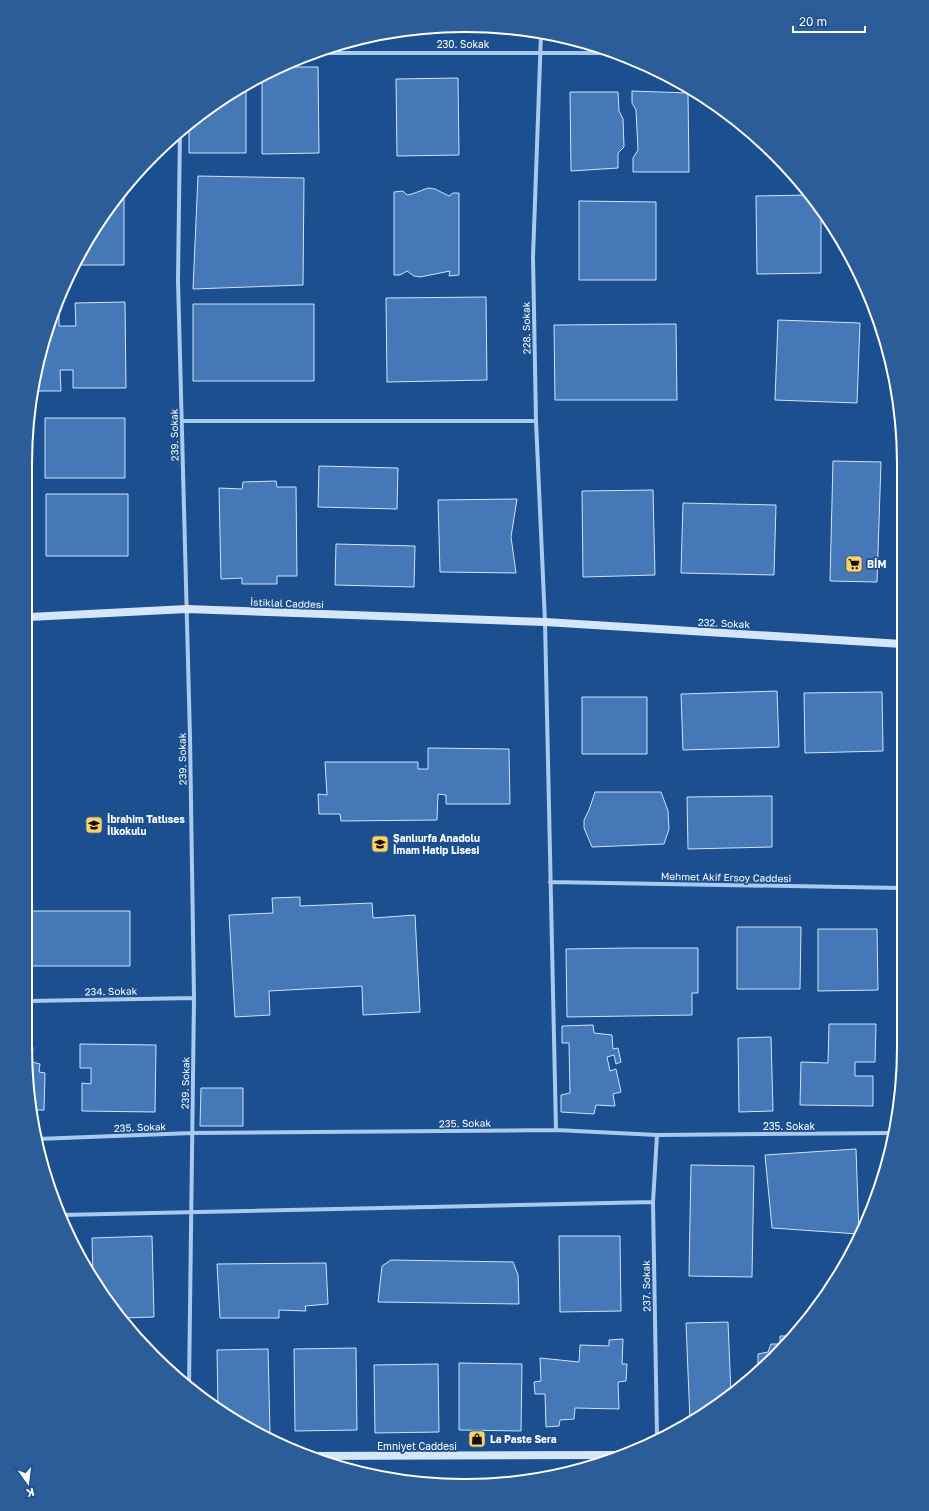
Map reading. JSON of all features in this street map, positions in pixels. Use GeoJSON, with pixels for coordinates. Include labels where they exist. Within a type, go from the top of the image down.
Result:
{"type":"FeatureCollection","features":[{"type":"Feature","properties":{"kind":"street","name":"228. Sokak"},"geometry":{"type":"LineString","coordinates":[[541,39],[533,257],[536,421],[545,622],[556,1130]]}},
{"type":"Feature","properties":{"kind":"street","name":"230. Sokak"},"geometry":{"type":"LineString","coordinates":[[336,52],[596,53]]}},
{"type":"Feature","properties":{"kind":"street","name":"239. Sokak"},"geometry":{"type":"LineString","coordinates":[[180,138],[178,280],[187,609],[194,998],[189,1380]]}},
{"type":"Feature","properties":{"kind":"street"},"geometry":{"type":"LineString","coordinates":[[182,421],[536,421]]}},
{"type":"Feature","properties":{"kind":"street","name":"İstiklal Caddesi"},"geometry":{"type":"LineString","coordinates":[[32,617],[187,609],[545,622]]}},
{"type":"Feature","properties":{"kind":"street","name":"232. Sokak"},"geometry":{"type":"LineString","coordinates":[[545,622],[897,644]]}},
{"type":"Feature","properties":{"kind":"street","name":"Mehmet Akif Ersoy Caddesi"},"geometry":{"type":"LineString","coordinates":[[550,882],[897,888]]}},
{"type":"Feature","properties":{"kind":"street","name":"234. Sokak"},"geometry":{"type":"LineString","coordinates":[[32,1001],[194,998]]}},
{"type":"Feature","properties":{"kind":"street","name":"235. Sokak"},"geometry":{"type":"LineString","coordinates":[[42,1139],[192,1133],[556,1130],[657,1135],[888,1133]]}},
{"type":"Feature","properties":{"kind":"street","name":"237. Sokak"},"geometry":{"type":"LineString","coordinates":[[657,1135],[652,1202],[658,1433]]}},
{"type":"Feature","properties":{"kind":"street"},"geometry":{"type":"LineString","coordinates":[[66,1215],[652,1202]]}},
{"type":"Feature","properties":{"kind":"street","name":"Emniyet Caddesi"},"geometry":{"type":"LineString","coordinates":[[325,1456],[606,1455]]}},
{"type":"Feature","properties":{"kind":"building"},"geometry":{"type":"Polygon","coordinates":[[[295,67],[318,67],[319,153],[262,154],[262,83],[295,67]]]}},
{"type":"Feature","properties":{"kind":"building"},"geometry":{"type":"Polygon","coordinates":[[[458,78],[459,155],[397,156],[396,79],[458,78]]]}},
{"type":"Feature","properties":{"kind":"building"},"geometry":{"type":"Polygon","coordinates":[[[246,91],[246,153],[189,153],[189,131],[224,105],[246,91]]]}},
{"type":"Feature","properties":{"kind":"building"},"geometry":{"type":"Polygon","coordinates":[[[632,91],[686,93],[688,94],[689,172],[633,172],[633,158],[638,150],[636,110],[632,103],[632,91]]]}},
{"type":"Feature","properties":{"kind":"building"},"geometry":{"type":"Polygon","coordinates":[[[570,92],[618,92],[619,111],[623,119],[624,147],[618,153],[618,168],[571,171],[570,92]]]}},
{"type":"Feature","properties":{"kind":"building"},"geometry":{"type":"Polygon","coordinates":[[[198,176],[304,178],[303,285],[193,289],[198,176]]]}},
{"type":"Feature","properties":{"kind":"building"},"geometry":{"type":"Polygon","coordinates":[[[428,188],[435,189],[449,196],[453,193],[459,193],[459,275],[449,276],[450,271],[420,277],[414,276],[407,271],[400,275],[394,275],[394,192],[403,191],[407,195],[428,188]]]}},
{"type":"Feature","properties":{"kind":"building"},"geometry":{"type":"Polygon","coordinates":[[[803,195],[821,220],[821,273],[757,274],[756,196],[803,195]]]}},
{"type":"Feature","properties":{"kind":"building"},"geometry":{"type":"Polygon","coordinates":[[[124,197],[124,265],[81,265],[105,224],[124,197]]]}},
{"type":"Feature","properties":{"kind":"building"},"geometry":{"type":"Polygon","coordinates":[[[579,201],[656,202],[656,280],[579,280],[579,201]]]}},
{"type":"Feature","properties":{"kind":"building"},"geometry":{"type":"Polygon","coordinates":[[[486,297],[487,380],[387,382],[386,298],[486,297]]]}},
{"type":"Feature","properties":{"kind":"building"},"geometry":{"type":"Polygon","coordinates":[[[125,302],[126,388],[73,388],[73,370],[60,370],[61,391],[38,391],[47,353],[59,315],[59,326],[76,326],[75,303],[125,302]]]}},
{"type":"Feature","properties":{"kind":"building"},"geometry":{"type":"Polygon","coordinates":[[[193,304],[314,304],[314,381],[193,381],[193,304]]]}},
{"type":"Feature","properties":{"kind":"building"},"geometry":{"type":"Polygon","coordinates":[[[778,320],[860,323],[857,403],[775,400],[778,320]]]}},
{"type":"Feature","properties":{"kind":"building"},"geometry":{"type":"Polygon","coordinates":[[[676,324],[677,400],[555,400],[554,325],[676,324]]]}},
{"type":"Feature","properties":{"kind":"building"},"geometry":{"type":"Polygon","coordinates":[[[45,418],[125,418],[125,478],[45,478],[45,418]]]}},
{"type":"Feature","properties":{"kind":"building"},"geometry":{"type":"Polygon","coordinates":[[[833,461],[881,462],[877,582],[830,581],[833,461]]]}},
{"type":"Feature","properties":{"kind":"building"},"geometry":{"type":"Polygon","coordinates":[[[319,466],[398,468],[397,509],[318,507],[319,466]]]}},
{"type":"Feature","properties":{"kind":"building"},"geometry":{"type":"Polygon","coordinates":[[[276,481],[277,487],[296,487],[297,576],[277,576],[277,584],[242,584],[242,578],[221,579],[219,488],[242,489],[243,482],[276,481]]]}},
{"type":"Feature","properties":{"kind":"building"},"geometry":{"type":"Polygon","coordinates":[[[653,490],[655,575],[583,577],[582,491],[653,490]]]}},
{"type":"Feature","properties":{"kind":"building"},"geometry":{"type":"Polygon","coordinates":[[[46,494],[128,494],[128,556],[46,556],[46,494]]]}},
{"type":"Feature","properties":{"kind":"building"},"geometry":{"type":"Polygon","coordinates":[[[517,499],[511,537],[516,573],[440,572],[438,500],[517,499]]]}},
{"type":"Feature","properties":{"kind":"building"},"geometry":{"type":"Polygon","coordinates":[[[683,503],[776,505],[774,575],[681,573],[683,503]]]}},
{"type":"Feature","properties":{"kind":"building"},"geometry":{"type":"Polygon","coordinates":[[[336,544],[415,546],[414,587],[335,585],[336,544]]]}},
{"type":"Feature","properties":{"kind":"building"},"geometry":{"type":"Polygon","coordinates":[[[777,691],[779,747],[683,750],[681,694],[777,691]]]}},
{"type":"Feature","properties":{"kind":"building"},"geometry":{"type":"Polygon","coordinates":[[[882,692],[883,751],[805,753],[804,693],[882,692]]]}},
{"type":"Feature","properties":{"kind":"building"},"geometry":{"type":"Polygon","coordinates":[[[582,697],[647,697],[647,754],[582,754],[582,697]]]}},
{"type":"Feature","properties":{"kind":"building"},"geometry":{"type":"Polygon","coordinates":[[[428,748],[509,749],[510,804],[446,804],[446,795],[438,794],[437,820],[341,821],[340,814],[319,814],[318,794],[327,795],[325,762],[418,762],[418,769],[428,769],[428,748]]]}},
{"type":"Feature","properties":{"kind":"building"},"geometry":{"type":"Polygon","coordinates":[[[595,792],[661,792],[668,811],[669,829],[664,844],[592,847],[584,828],[584,820],[595,792]]]}},
{"type":"Feature","properties":{"kind":"building"},"geometry":{"type":"Polygon","coordinates":[[[772,796],[772,847],[688,849],[687,797],[772,796]]]}},
{"type":"Feature","properties":{"kind":"building"},"geometry":{"type":"Polygon","coordinates":[[[300,897],[300,906],[372,903],[373,918],[415,915],[420,1012],[363,1015],[362,986],[269,991],[270,1015],[235,1017],[229,915],[273,913],[272,898],[300,897]]]}},
{"type":"Feature","properties":{"kind":"building"},"geometry":{"type":"Polygon","coordinates":[[[32,911],[130,911],[130,966],[32,966],[32,911]]]}},
{"type":"Feature","properties":{"kind":"building"},"geometry":{"type":"Polygon","coordinates":[[[737,927],[801,927],[800,989],[737,989],[737,927]]]}},
{"type":"Feature","properties":{"kind":"building"},"geometry":{"type":"Polygon","coordinates":[[[818,929],[877,929],[878,990],[818,991],[818,929]]]}},
{"type":"Feature","properties":{"kind":"building"},"geometry":{"type":"Polygon","coordinates":[[[698,948],[698,993],[692,993],[692,1015],[567,1017],[566,949],[698,948]]]}},
{"type":"Feature","properties":{"kind":"building"},"geometry":{"type":"Polygon","coordinates":[[[829,1024],[876,1024],[875,1062],[855,1062],[855,1076],[873,1076],[873,1106],[800,1105],[801,1062],[828,1063],[829,1024]]]}},
{"type":"Feature","properties":{"kind":"building"},"geometry":{"type":"Polygon","coordinates":[[[593,1025],[594,1033],[612,1035],[613,1049],[618,1048],[621,1062],[616,1064],[614,1055],[607,1057],[610,1071],[616,1069],[621,1092],[613,1094],[615,1106],[596,1105],[594,1114],[561,1112],[561,1095],[570,1093],[569,1043],[562,1043],[562,1026],[593,1025]]]}},
{"type":"Feature","properties":{"kind":"building"},"geometry":{"type":"Polygon","coordinates":[[[771,1037],[773,1111],[739,1112],[738,1038],[771,1037]]]}},
{"type":"Feature","properties":{"kind":"building"},"geometry":{"type":"Polygon","coordinates":[[[80,1044],[156,1045],[155,1112],[82,1111],[82,1083],[91,1084],[91,1068],[80,1068],[80,1044]]]}},
{"type":"Feature","properties":{"kind":"building"},"geometry":{"type":"Polygon","coordinates":[[[33,1062],[40,1064],[39,1072],[45,1073],[44,1110],[37,1110],[33,1062]]]}},
{"type":"Feature","properties":{"kind":"building"},"geometry":{"type":"Polygon","coordinates":[[[201,1088],[243,1088],[243,1126],[200,1126],[201,1088]]]}},
{"type":"Feature","properties":{"kind":"building"},"geometry":{"type":"Polygon","coordinates":[[[856,1149],[859,1224],[854,1234],[772,1228],[765,1155],[856,1149]]]}},
{"type":"Feature","properties":{"kind":"building"},"geometry":{"type":"Polygon","coordinates":[[[691,1165],[754,1166],[752,1277],[689,1276],[691,1165]]]}},
{"type":"Feature","properties":{"kind":"building"},"geometry":{"type":"Polygon","coordinates":[[[152,1236],[154,1317],[127,1318],[121,1310],[93,1267],[92,1238],[152,1236]]]}},
{"type":"Feature","properties":{"kind":"building"},"geometry":{"type":"Polygon","coordinates":[[[559,1236],[620,1236],[621,1311],[560,1312],[559,1236]]]}},
{"type":"Feature","properties":{"kind":"building"},"geometry":{"type":"Polygon","coordinates":[[[391,1260],[513,1262],[518,1275],[519,1304],[378,1302],[382,1266],[391,1260]]]}},
{"type":"Feature","properties":{"kind":"building"},"geometry":{"type":"Polygon","coordinates":[[[326,1263],[328,1304],[305,1306],[306,1311],[279,1310],[279,1318],[220,1318],[217,1264],[326,1263]]]}},
{"type":"Feature","properties":{"kind":"building"},"geometry":{"type":"Polygon","coordinates":[[[728,1322],[731,1388],[690,1416],[686,1323],[728,1322]]]}},
{"type":"Feature","properties":{"kind":"building"},"geometry":{"type":"Polygon","coordinates":[[[780,1336],[786,1336],[780,1342],[780,1336]]]}},
{"type":"Feature","properties":{"kind":"building"},"geometry":{"type":"Polygon","coordinates":[[[623,1339],[622,1364],[627,1364],[626,1381],[618,1382],[619,1409],[575,1408],[574,1419],[560,1420],[559,1426],[546,1427],[545,1394],[535,1394],[534,1382],[541,1381],[540,1358],[579,1362],[580,1345],[609,1346],[609,1340],[623,1339]]]}},
{"type":"Feature","properties":{"kind":"building"},"geometry":{"type":"Polygon","coordinates":[[[771,1344],[778,1344],[758,1364],[758,1354],[768,1352],[771,1344]]]}},
{"type":"Feature","properties":{"kind":"building"},"geometry":{"type":"Polygon","coordinates":[[[356,1348],[357,1430],[295,1431],[294,1349],[356,1348]]]}},
{"type":"Feature","properties":{"kind":"building"},"geometry":{"type":"Polygon","coordinates":[[[268,1349],[270,1432],[248,1421],[218,1402],[217,1350],[268,1349]]]}},
{"type":"Feature","properties":{"kind":"building"},"geometry":{"type":"Polygon","coordinates":[[[459,1363],[522,1364],[521,1431],[459,1430],[459,1363]]]}},
{"type":"Feature","properties":{"kind":"building"},"geometry":{"type":"Polygon","coordinates":[[[438,1364],[439,1432],[375,1433],[374,1365],[438,1364]]]}},
{"type":"Feature","properties":{"kind":"place","name":"BİM"},"geometry":{"type":"Point","coordinates":[854,564]}},
{"type":"Feature","properties":{"kind":"place","name":"İbrahim Tatlıses İlkokulu"},"geometry":{"type":"Point","coordinates":[94,825]}},
{"type":"Feature","properties":{"kind":"place","name":"Şanlıurfa Anadolu İmam Hatip Lisesi"},"geometry":{"type":"Point","coordinates":[380,844]}},
{"type":"Feature","properties":{"kind":"place","name":"La Paste Sera"},"geometry":{"type":"Point","coordinates":[477,1439]}}]}
